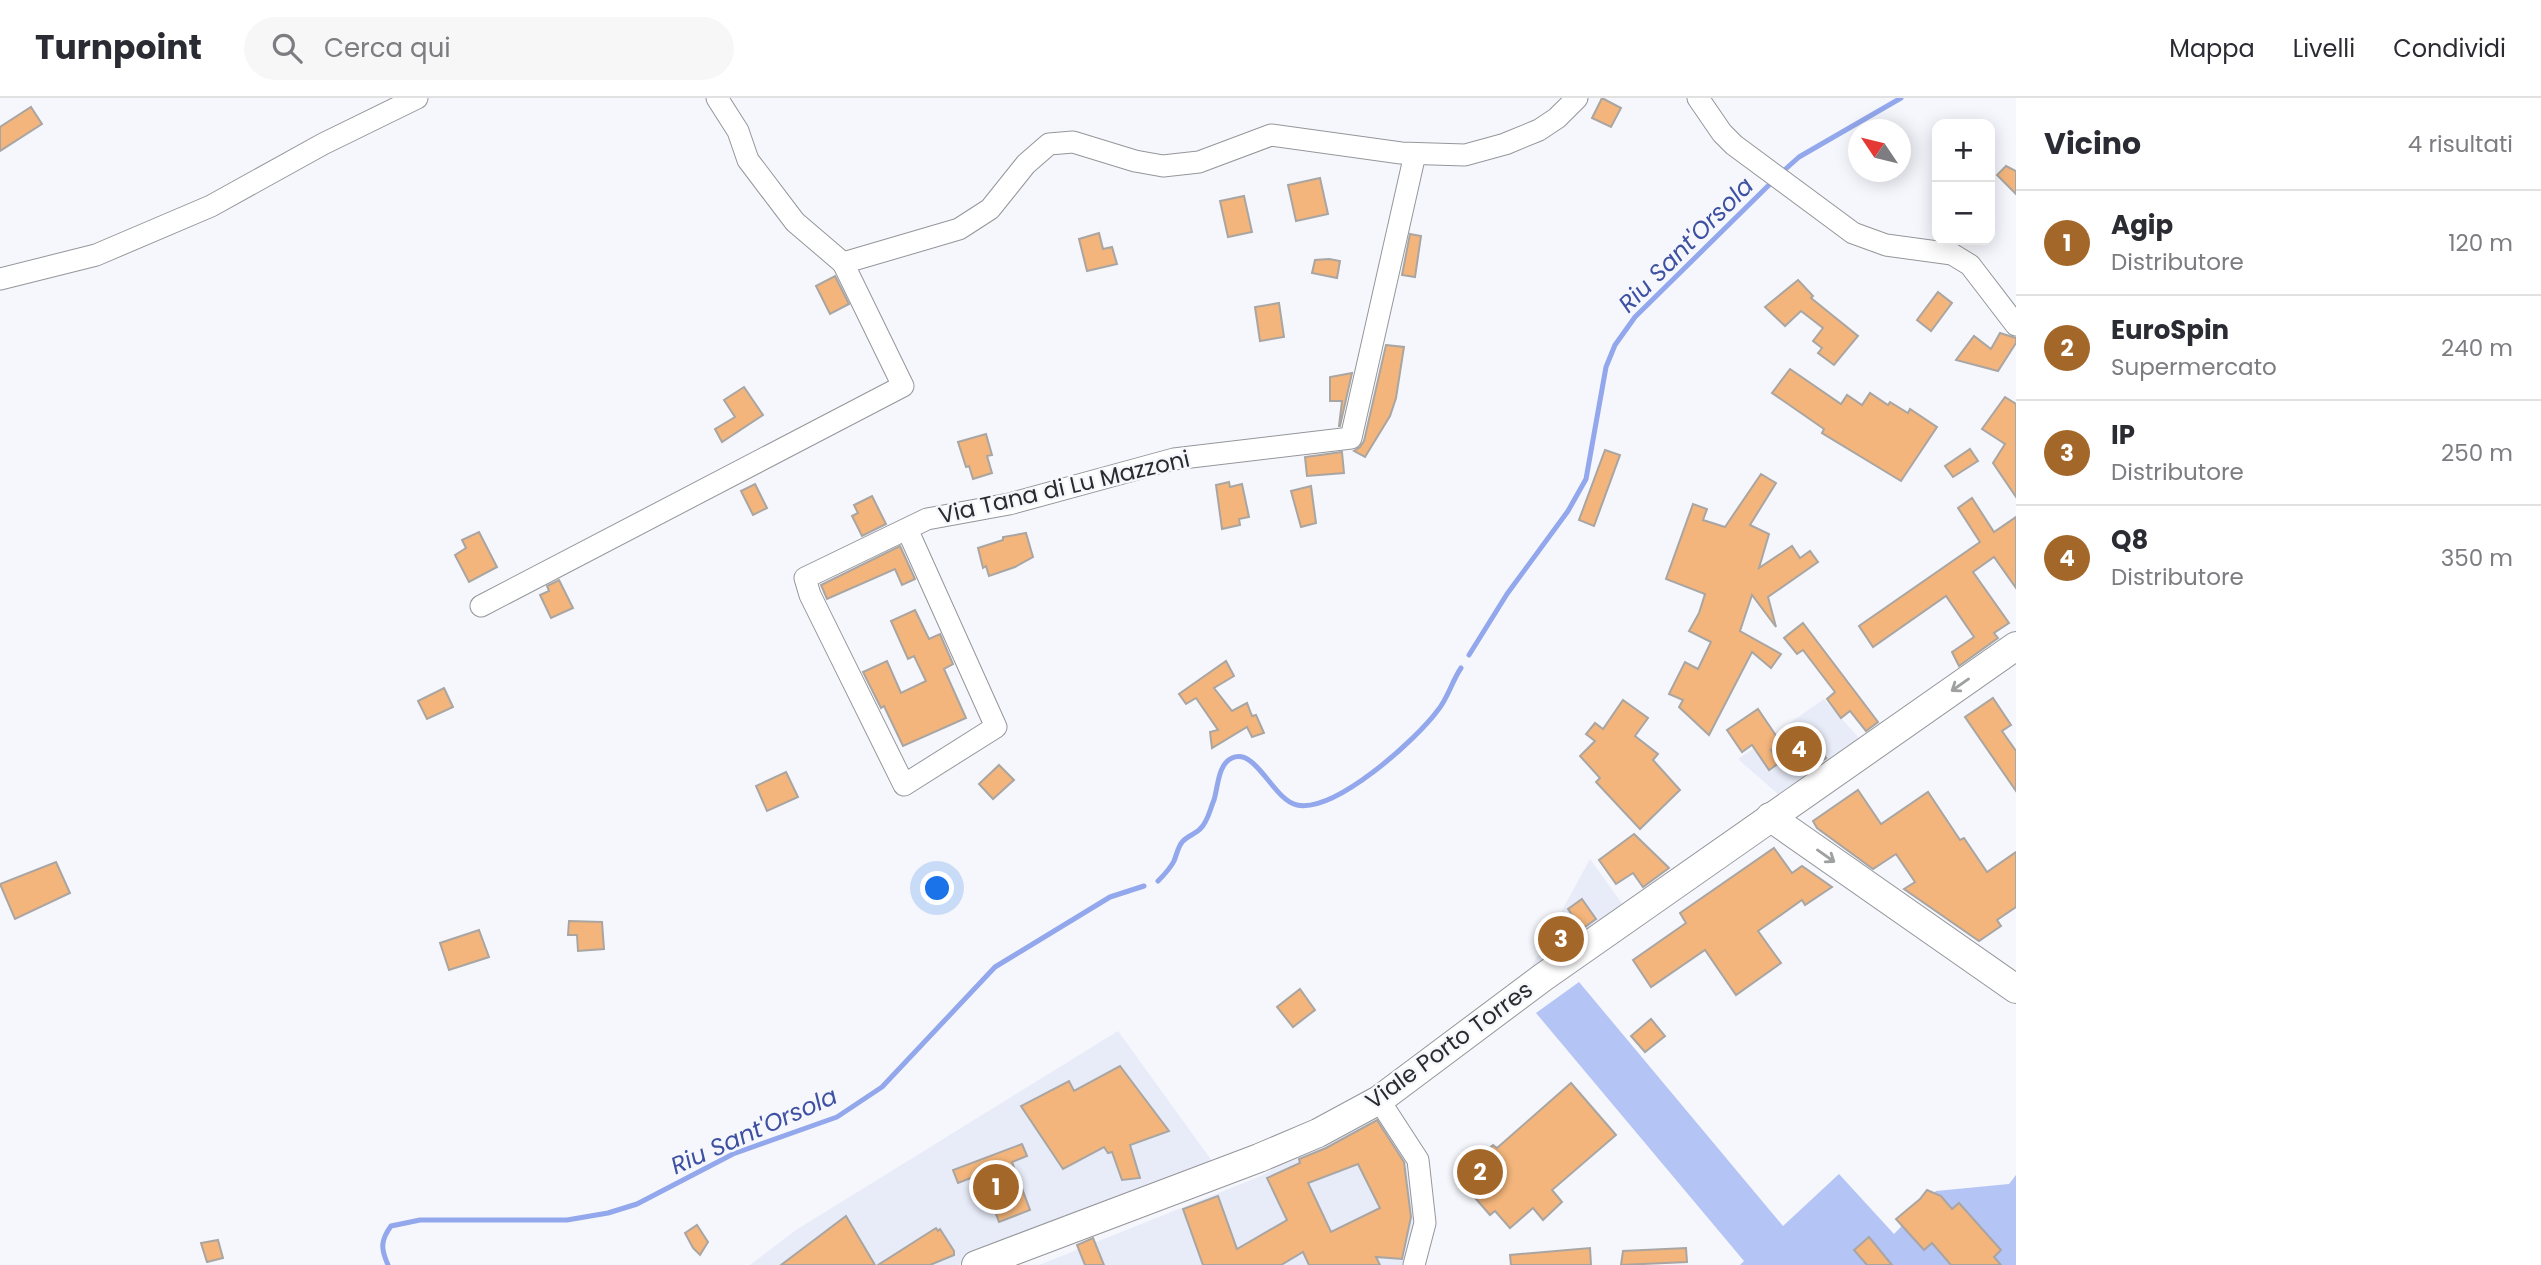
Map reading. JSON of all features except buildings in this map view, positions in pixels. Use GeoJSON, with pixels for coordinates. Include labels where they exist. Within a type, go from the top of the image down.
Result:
{"type":"FeatureCollection","features":[{"type":"Feature","properties":{"kind":"main road","name":"Viale Porto Torres"},"geometry":{"type":"LineString","coordinates":[[975,1265],[1259,1158],[1318,1133],[1379,1100],[1542,978],[2016,646]]}},
{"type":"Feature","properties":{"kind":"main road"},"geometry":{"type":"LineString","coordinates":[[1770,817],[2016,989]]}},
{"type":"Feature","properties":{"kind":"street"},"geometry":{"type":"LineString","coordinates":[[0,279],[96,255],[211,206],[323,144],[417,98]]}},
{"type":"Feature","properties":{"kind":"street"},"geometry":{"type":"LineString","coordinates":[[481,606],[903,386],[843,263],[795,222],[748,160],[738,131],[717,98]]}},
{"type":"Feature","properties":{"kind":"street"},"geometry":{"type":"LineString","coordinates":[[843,263],[959,229],[990,209],[1026,164],[1049,144],[1073,142],[1136,161],[1163,166],[1199,163],[1271,135],[1415,154],[1465,155],[1505,144],[1548,124],[1577,98]]}},
{"type":"Feature","properties":{"kind":"street"},"geometry":{"type":"LineString","coordinates":[[1698,98],[1723,133],[1762,166],[1853,233],[1886,245],[1952,254],[1970,265],[2016,326]]}},
{"type":"Feature","properties":{"kind":"street","name":"Via Tana di Lu Mazzoni"},"geometry":{"type":"LineString","coordinates":[[907,529],[996,727],[904,785],[810,595],[805,578],[927,519],[1009,504],[1174,458],[1351,438],[1415,154]]}},
{"type":"Feature","properties":{"kind":"street"},"geometry":{"type":"LineString","coordinates":[[1379,1100],[1418,1160],[1425,1223],[1414,1265]]}},
{"type":"Feature","properties":{"kind":"shaded area"},"geometry":{"type":"Polygon","coordinates":[[[1824,699],[1859,738],[1779,795],[1738,759],[1824,699]]]}},
{"type":"Feature","properties":{"kind":"shaded area"},"geometry":{"type":"Polygon","coordinates":[[[1590,859],[1623,905],[1528,973],[1590,859]]]}},
{"type":"Feature","properties":{"kind":"shaded area"},"geometry":{"type":"Polygon","coordinates":[[[1579,982],[1783,1226],[1839,1174],[1894,1234],[1936,1191],[2009,1184],[2016,1175],[2016,1265],[1740,1265],[1744,1261],[1536,1013],[1579,982]]]}},
{"type":"Feature","properties":{"kind":"shaded area"},"geometry":{"type":"Polygon","coordinates":[[[1118,1031],[1212,1161],[990,1249],[958,1265],[750,1265],[796,1230],[1118,1031]]]}},
{"type":"Feature","properties":{"kind":"shaded area"},"geometry":{"type":"Polygon","coordinates":[[[1377,1109],[1411,1163],[1418,1224],[1404,1265],[1039,1265],[1261,1176],[1377,1109]]]}},
{"type":"Feature","properties":{"kind":"waterway","name":"Riu Sant'Orsola"},"geometry":{"type":"LineString","coordinates":[[1780,174],[1799,157],[1901,98]]}},
{"type":"Feature","properties":{"kind":"waterway","name":"Riu Sant'Orsola"},"geometry":{"type":"LineString","coordinates":[[1469,655],[1507,594],[1568,511],[1586,479],[1606,367],[1615,345],[1635,317],[1773,181]]}},
{"type":"Feature","properties":{"kind":"waterway","name":"Riu Sant'Orsola"},"geometry":{"type":"LineString","coordinates":[[1158,881],[1172,864],[1181,843],[1205,823],[1221,770],[1227,761],[1241,757],[1249,760],[1280,794],[1297,805],[1313,804],[1332,798],[1373,772],[1412,739],[1441,705],[1461,668]]}},
{"type":"Feature","properties":{"kind":"waterway","name":"Riu Sant'Orsola"},"geometry":{"type":"LineString","coordinates":[[388,1265],[383,1245],[391,1226],[420,1220],[567,1220],[608,1213],[637,1204],[733,1154],[837,1117],[882,1087],[995,967],[1110,897],[1144,886]]}},
{"type":"Feature","properties":{"kind":"place","name":"Q8"},"geometry":{"type":"Point","coordinates":[1799,749]}},
{"type":"Feature","properties":{"kind":"place","name":"IP"},"geometry":{"type":"Point","coordinates":[1561,939]}},
{"type":"Feature","properties":{"kind":"place","name":"EuroSpin"},"geometry":{"type":"Point","coordinates":[1480,1172]}},
{"type":"Feature","properties":{"kind":"place","name":"Agip"},"geometry":{"type":"Point","coordinates":[996,1187]}}]}
